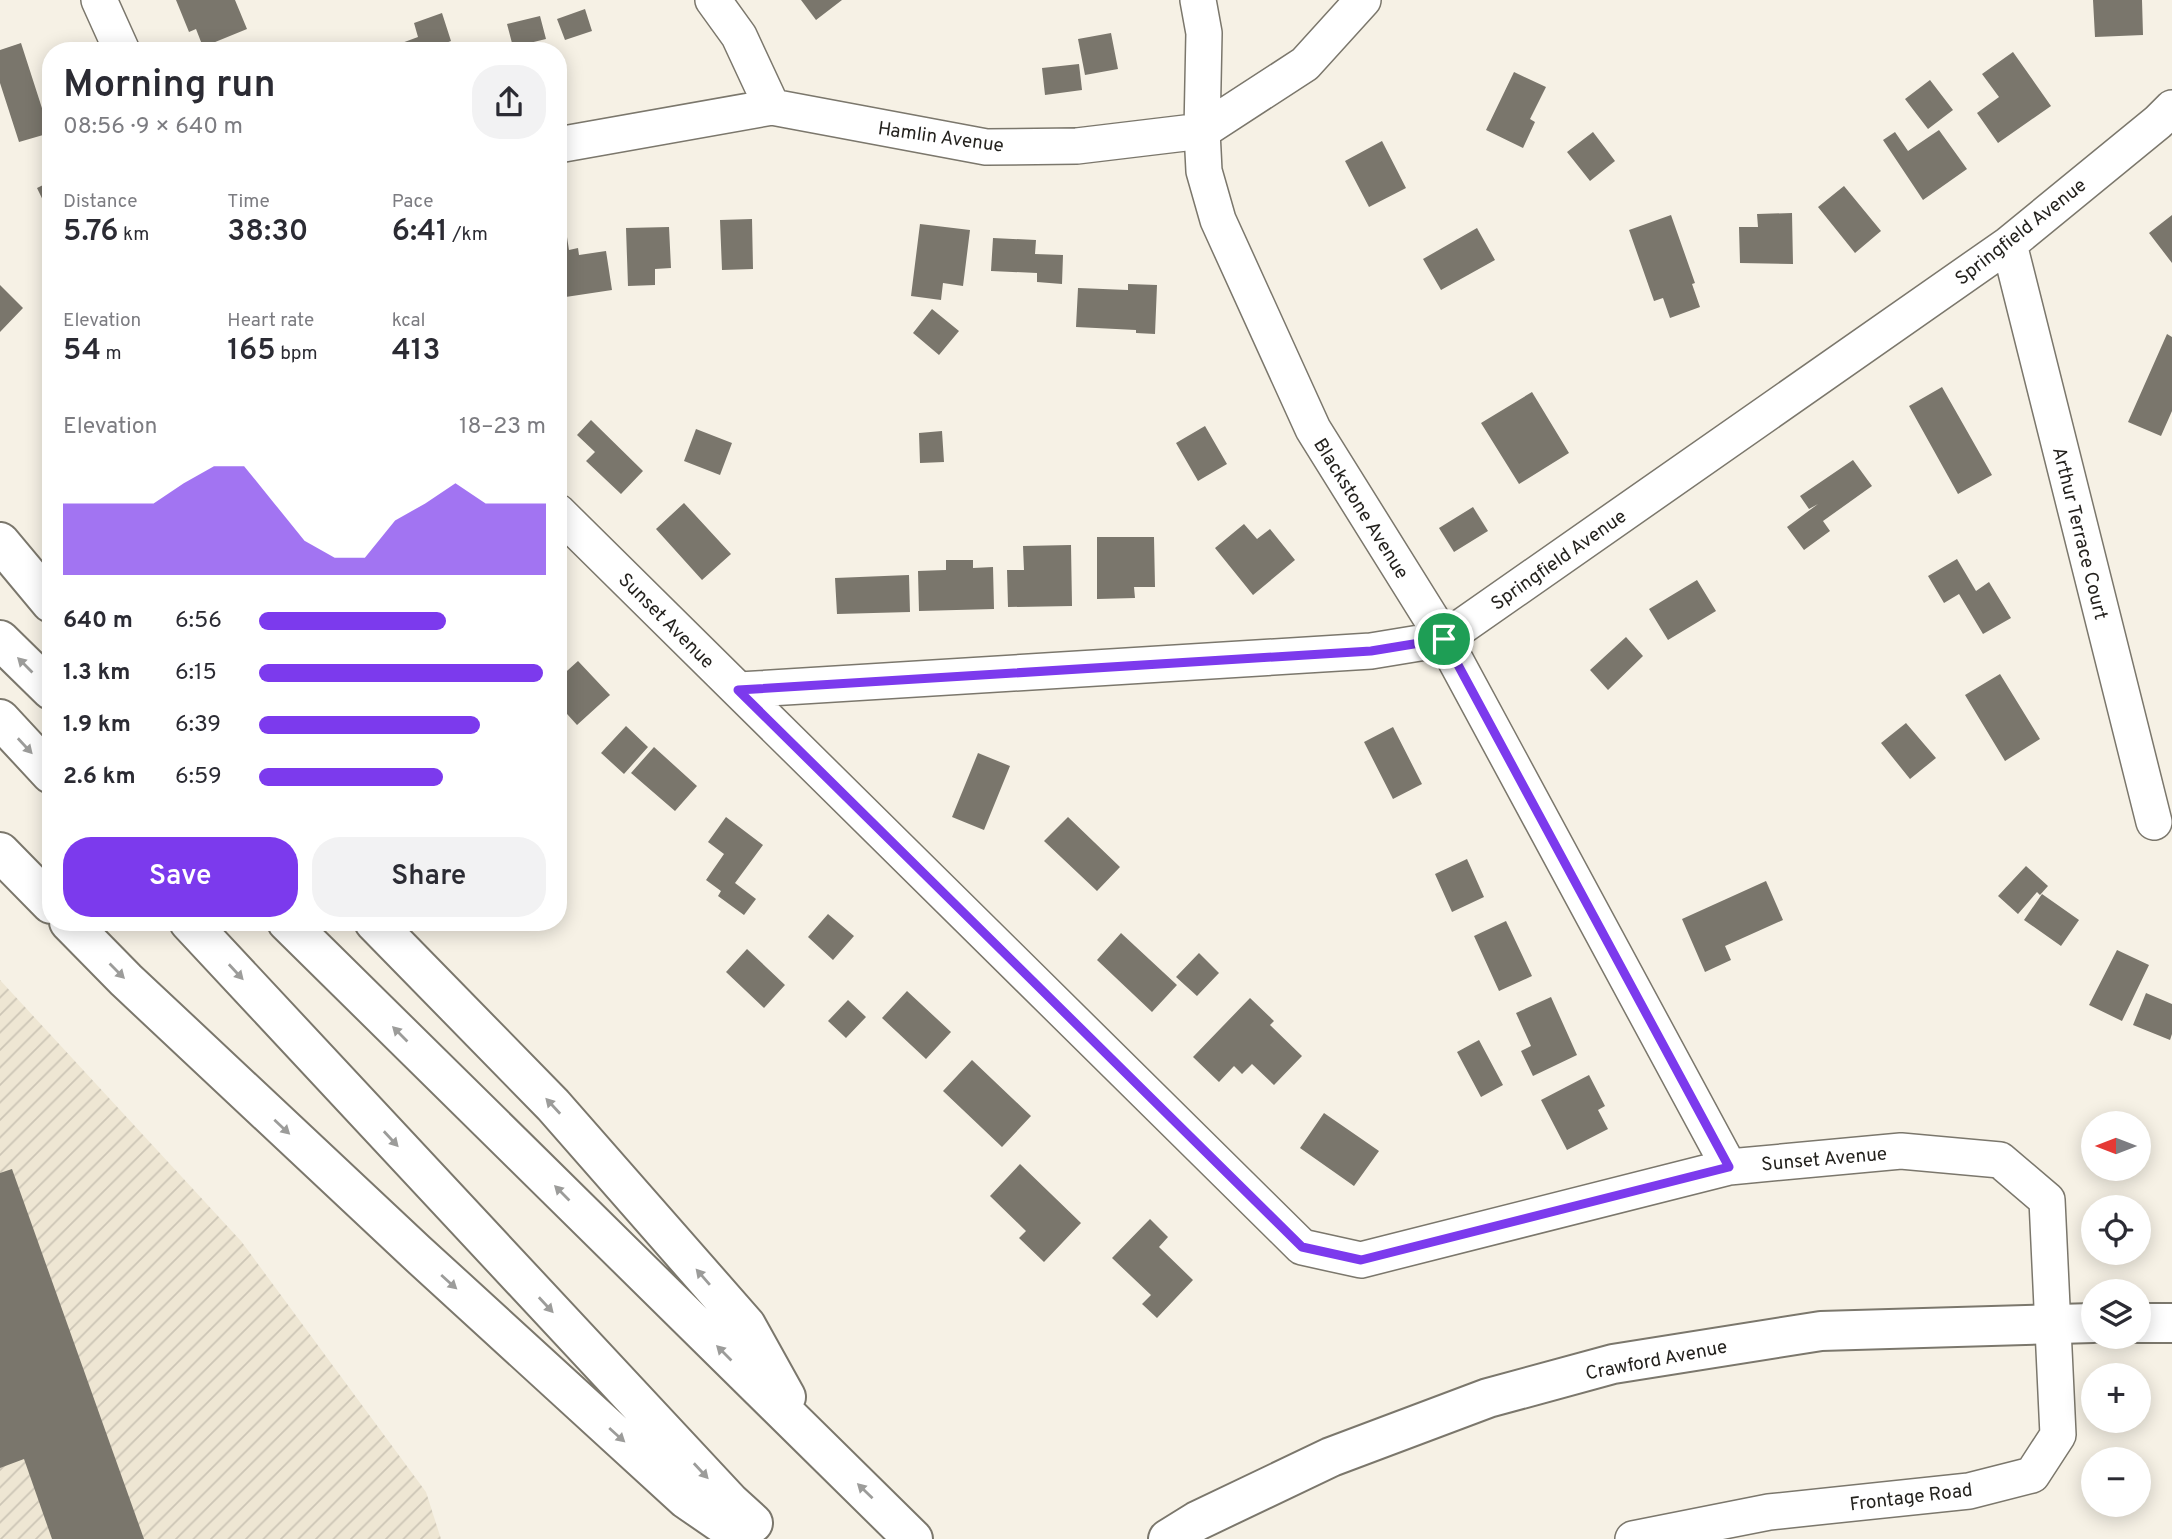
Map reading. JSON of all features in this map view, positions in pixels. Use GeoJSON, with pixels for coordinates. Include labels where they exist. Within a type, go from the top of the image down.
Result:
{"type":"FeatureCollection","features":[{"type":"Feature","properties":{"kind":"main road"},"geometry":{"type":"LineString","coordinates":[[0,542],[42,592]]}},
{"type":"Feature","properties":{"kind":"main road"},"geometry":{"type":"LineString","coordinates":[[0,554],[42,594]]}},
{"type":"Feature","properties":{"kind":"main road"},"geometry":{"type":"LineString","coordinates":[[0,640],[42,681]]}},
{"type":"Feature","properties":{"kind":"main road"},"geometry":{"type":"LineString","coordinates":[[0,719],[42,764]]}},
{"type":"Feature","properties":{"kind":"main road"},"geometry":{"type":"LineString","coordinates":[[0,852],[42,895]]}},
{"type":"Feature","properties":{"kind":"main road"},"geometry":{"type":"LineString","coordinates":[[0,860],[42,895]]}},
{"type":"Feature","properties":{"kind":"main road"},"geometry":{"type":"LineString","coordinates":[[78,931],[126,980],[406,1242],[686,1499],[744,1539]]}},
{"type":"Feature","properties":{"kind":"main road"},"geometry":{"type":"LineString","coordinates":[[198,931],[730,1502],[770,1539]]}},
{"type":"Feature","properties":{"kind":"main road"},"geometry":{"type":"LineString","coordinates":[[296,931],[913,1539]]}},
{"type":"Feature","properties":{"kind":"main road"},"geometry":{"type":"LineString","coordinates":[[383,931],[552,1105],[746,1325],[807,1435]]}},
{"type":"Feature","properties":{"kind":"main road"},"geometry":{"type":"LineString","coordinates":[[2151,1323],[2172,1323]]}},
{"type":"Feature","properties":{"kind":"main road","name":"Crawford Avenue"},"geometry":{"type":"LineString","coordinates":[[1168,1539],[1197,1521],[1331,1457],[1488,1398],[1613,1364],[1821,1331],[2081,1324]]}},
{"type":"Feature","properties":{"kind":"street"},"geometry":{"type":"LineString","coordinates":[[99,0],[118,42]]}},
{"type":"Feature","properties":{"kind":"street"},"geometry":{"type":"LineString","coordinates":[[713,0],[738,36],[772,107]]}},
{"type":"Feature","properties":{"kind":"street","name":"Blackstone Avenue"},"geometry":{"type":"LineString","coordinates":[[1198,0],[1205,33],[1202,131],[1205,171],[1218,220],[1314,429],[1444,639],[1729,1167]]}},
{"type":"Feature","properties":{"kind":"street","name":"Hamlin Avenue"},"geometry":{"type":"LineString","coordinates":[[567,143],[772,107],[986,147],[1077,146],[1202,131],[1305,64],[1363,0]]}},
{"type":"Feature","properties":{"kind":"street","name":"Springfield Avenue"},"geometry":{"type":"LineString","coordinates":[[738,690],[1371,651],[1444,639],[2009,244],[2172,108]]}},
{"type":"Feature","properties":{"kind":"street","name":"Arthur Terrace Court"},"geometry":{"type":"LineString","coordinates":[[2009,244],[2154,821]]}},
{"type":"Feature","properties":{"kind":"street","name":"Sunset Avenue"},"geometry":{"type":"LineString","coordinates":[[567,521],[1302,1247],[1361,1260],[1729,1167],[1901,1151],[2000,1160],[2047,1200],[2053,1324]]}},
{"type":"Feature","properties":{"kind":"street","name":"Frontage Road"},"geometry":{"type":"LineString","coordinates":[[1633,1539],[1769,1512],[1969,1491],[2032,1475],[2058,1435],[2053,1324]]}},
{"type":"Feature","properties":{"kind":"shaded area"},"geometry":{"type":"Polygon","coordinates":[[[0,980],[241,1241],[426,1492],[441,1539],[0,1539],[0,980]]]}},
{"type":"Feature","properties":{"kind":"building"},"geometry":{"type":"Polygon","coordinates":[[[176,0],[235,0],[247,29],[215,42],[201,42],[196,29],[189,32],[176,0]]]}},
{"type":"Feature","properties":{"kind":"building"},"geometry":{"type":"Polygon","coordinates":[[[801,0],[842,0],[816,20],[801,0]]]}},
{"type":"Feature","properties":{"kind":"building"},"geometry":{"type":"Polygon","coordinates":[[[2093,0],[2142,0],[2143,35],[2095,37],[2093,0]]]}},
{"type":"Feature","properties":{"kind":"building"},"geometry":{"type":"Polygon","coordinates":[[[585,9],[592,31],[565,40],[557,19],[585,9]]]}},
{"type":"Feature","properties":{"kind":"building"},"geometry":{"type":"Polygon","coordinates":[[[442,13],[451,41],[404,42],[418,37],[414,23],[442,13]]]}},
{"type":"Feature","properties":{"kind":"building"},"geometry":{"type":"Polygon","coordinates":[[[540,16],[546,39],[512,42],[507,24],[540,16]]]}},
{"type":"Feature","properties":{"kind":"building"},"geometry":{"type":"Polygon","coordinates":[[[1111,33],[1118,69],[1085,75],[1078,39],[1111,33]]]}},
{"type":"Feature","properties":{"kind":"building"},"geometry":{"type":"Polygon","coordinates":[[[21,43],[42,108],[42,135],[19,142],[0,83],[0,50],[21,43]]]}},
{"type":"Feature","properties":{"kind":"building"},"geometry":{"type":"Polygon","coordinates":[[[2013,52],[2051,106],[1998,143],[1977,113],[1999,97],[1982,74],[2013,52]]]}},
{"type":"Feature","properties":{"kind":"building"},"geometry":{"type":"Polygon","coordinates":[[[1079,64],[1082,90],[1045,95],[1042,68],[1079,64]]]}},
{"type":"Feature","properties":{"kind":"building"},"geometry":{"type":"Polygon","coordinates":[[[1514,72],[1546,87],[1530,119],[1535,122],[1523,148],[1486,130],[1514,72]]]}},
{"type":"Feature","properties":{"kind":"building"},"geometry":{"type":"Polygon","coordinates":[[[1930,80],[1953,110],[1928,129],[1905,99],[1930,80]]]}},
{"type":"Feature","properties":{"kind":"building"},"geometry":{"type":"Polygon","coordinates":[[[1939,130],[1967,169],[1923,200],[1883,140],[1895,132],[1908,151],[1939,130]]]}},
{"type":"Feature","properties":{"kind":"building"},"geometry":{"type":"Polygon","coordinates":[[[1593,132],[1615,161],[1590,181],[1567,152],[1593,132]]]}},
{"type":"Feature","properties":{"kind":"building"},"geometry":{"type":"Polygon","coordinates":[[[1382,141],[1406,188],[1369,207],[1345,161],[1382,141]]]}},
{"type":"Feature","properties":{"kind":"building"},"geometry":{"type":"Polygon","coordinates":[[[42,186],[42,198],[37,188],[42,186]]]}},
{"type":"Feature","properties":{"kind":"building"},"geometry":{"type":"Polygon","coordinates":[[[1844,186],[1881,231],[1855,253],[1818,207],[1844,186]]]}},
{"type":"Feature","properties":{"kind":"building"},"geometry":{"type":"Polygon","coordinates":[[[1792,213],[1793,264],[1740,263],[1739,227],[1758,227],[1757,214],[1792,213]]]}},
{"type":"Feature","properties":{"kind":"building"},"geometry":{"type":"Polygon","coordinates":[[[1671,215],[1695,283],[1692,284],[1700,307],[1670,318],[1663,298],[1654,301],[1629,230],[1671,215]]]}},
{"type":"Feature","properties":{"kind":"building"},"geometry":{"type":"Polygon","coordinates":[[[2172,215],[2172,263],[2149,233],[2172,215]]]}},
{"type":"Feature","properties":{"kind":"building"},"geometry":{"type":"Polygon","coordinates":[[[752,219],[753,269],[722,270],[720,220],[752,219]]]}},
{"type":"Feature","properties":{"kind":"building"},"geometry":{"type":"Polygon","coordinates":[[[920,224],[970,230],[963,286],[943,283],[941,300],[911,296],[920,224]]]}},
{"type":"Feature","properties":{"kind":"building"},"geometry":{"type":"Polygon","coordinates":[[[669,227],[671,268],[655,269],[655,285],[628,286],[626,228],[669,227]]]}},
{"type":"Feature","properties":{"kind":"building"},"geometry":{"type":"Polygon","coordinates":[[[1477,228],[1495,260],[1441,290],[1423,259],[1477,228]]]}},
{"type":"Feature","properties":{"kind":"building"},"geometry":{"type":"Polygon","coordinates":[[[567,237],[569,250],[578,248],[579,255],[606,251],[612,290],[567,297],[567,237]]]}},
{"type":"Feature","properties":{"kind":"building"},"geometry":{"type":"Polygon","coordinates":[[[993,238],[1036,240],[1035,254],[1063,255],[1062,284],[1037,282],[1037,273],[991,271],[993,238]]]}},
{"type":"Feature","properties":{"kind":"building"},"geometry":{"type":"Polygon","coordinates":[[[1128,284],[1157,285],[1155,334],[1136,333],[1136,330],[1076,327],[1078,288],[1128,290],[1128,284]]]}},
{"type":"Feature","properties":{"kind":"building"},"geometry":{"type":"Polygon","coordinates":[[[0,285],[23,308],[0,332],[0,285]]]}},
{"type":"Feature","properties":{"kind":"building"},"geometry":{"type":"Polygon","coordinates":[[[932,309],[959,331],[939,355],[913,333],[932,309]]]}},
{"type":"Feature","properties":{"kind":"building"},"geometry":{"type":"Polygon","coordinates":[[[2167,334],[2172,337],[2172,411],[2161,436],[2128,422],[2167,334]]]}},
{"type":"Feature","properties":{"kind":"building"},"geometry":{"type":"Polygon","coordinates":[[[1942,387],[1992,475],[1958,494],[1909,406],[1942,387]]]}},
{"type":"Feature","properties":{"kind":"building"},"geometry":{"type":"Polygon","coordinates":[[[1532,392],[1569,453],[1519,484],[1481,423],[1532,392]]]}},
{"type":"Feature","properties":{"kind":"building"},"geometry":{"type":"Polygon","coordinates":[[[591,420],[643,471],[621,494],[586,461],[595,452],[577,435],[591,420]]]}},
{"type":"Feature","properties":{"kind":"building"},"geometry":{"type":"Polygon","coordinates":[[[1205,426],[1227,464],[1198,481],[1176,443],[1205,426]]]}},
{"type":"Feature","properties":{"kind":"building"},"geometry":{"type":"Polygon","coordinates":[[[696,429],[732,443],[720,475],[684,461],[696,429]]]}},
{"type":"Feature","properties":{"kind":"building"},"geometry":{"type":"Polygon","coordinates":[[[942,431],[944,462],[920,463],[919,433],[942,431]]]}},
{"type":"Feature","properties":{"kind":"building"},"geometry":{"type":"Polygon","coordinates":[[[1853,460],[1872,486],[1823,521],[1830,531],[1804,550],[1787,527],[1818,504],[1809,509],[1800,496],[1853,460]]]}},
{"type":"Feature","properties":{"kind":"building"},"geometry":{"type":"Polygon","coordinates":[[[684,503],[731,554],[702,580],[656,529],[684,503]]]}},
{"type":"Feature","properties":{"kind":"building"},"geometry":{"type":"Polygon","coordinates":[[[1473,507],[1488,531],[1454,552],[1439,528],[1473,507]]]}},
{"type":"Feature","properties":{"kind":"building"},"geometry":{"type":"Polygon","coordinates":[[[1244,524],[1257,539],[1270,529],[1295,560],[1253,595],[1215,548],[1244,524]]]}},
{"type":"Feature","properties":{"kind":"building"},"geometry":{"type":"Polygon","coordinates":[[[1097,537],[1154,537],[1155,587],[1134,587],[1135,598],[1097,599],[1097,537]]]}},
{"type":"Feature","properties":{"kind":"building"},"geometry":{"type":"Polygon","coordinates":[[[1071,545],[1072,606],[1008,607],[1007,570],[1024,570],[1023,546],[1071,545]]]}},
{"type":"Feature","properties":{"kind":"building"},"geometry":{"type":"Polygon","coordinates":[[[1957,559],[1976,591],[1989,582],[2011,618],[1983,634],[1959,594],[1944,603],[1928,576],[1957,559]]]}},
{"type":"Feature","properties":{"kind":"building"},"geometry":{"type":"Polygon","coordinates":[[[946,560],[973,560],[973,568],[993,567],[994,609],[919,611],[918,571],[946,570],[946,560]]]}},
{"type":"Feature","properties":{"kind":"building"},"geometry":{"type":"Polygon","coordinates":[[[909,575],[910,612],[837,614],[835,578],[909,575]]]}},
{"type":"Feature","properties":{"kind":"building"},"geometry":{"type":"Polygon","coordinates":[[[1697,580],[1716,611],[1668,640],[1649,609],[1697,580]]]}},
{"type":"Feature","properties":{"kind":"building"},"geometry":{"type":"Polygon","coordinates":[[[1626,637],[1643,656],[1608,690],[1590,670],[1626,637]]]}},
{"type":"Feature","properties":{"kind":"building"},"geometry":{"type":"Polygon","coordinates":[[[578,661],[610,695],[577,725],[567,714],[567,671],[578,661]]]}},
{"type":"Feature","properties":{"kind":"building"},"geometry":{"type":"Polygon","coordinates":[[[2000,674],[2040,739],[2005,761],[1965,695],[2000,674]]]}},
{"type":"Feature","properties":{"kind":"building"},"geometry":{"type":"Polygon","coordinates":[[[1906,723],[1936,758],[1910,779],[1881,743],[1906,723]]]}},
{"type":"Feature","properties":{"kind":"building"},"geometry":{"type":"Polygon","coordinates":[[[626,726],[648,747],[624,774],[601,753],[626,726]]]}},
{"type":"Feature","properties":{"kind":"building"},"geometry":{"type":"Polygon","coordinates":[[[1393,727],[1422,784],[1393,799],[1364,742],[1393,727]]]}},
{"type":"Feature","properties":{"kind":"building"},"geometry":{"type":"Polygon","coordinates":[[[654,747],[697,786],[675,811],[631,773],[654,747]]]}},
{"type":"Feature","properties":{"kind":"building"},"geometry":{"type":"Polygon","coordinates":[[[978,753],[1010,766],[984,830],[952,817],[978,753]]]}},
{"type":"Feature","properties":{"kind":"building"},"geometry":{"type":"Polygon","coordinates":[[[726,817],[763,845],[735,883],[756,899],[744,915],[718,896],[721,891],[706,880],[724,854],[708,842],[726,817]]]}},
{"type":"Feature","properties":{"kind":"building"},"geometry":{"type":"Polygon","coordinates":[[[1068,817],[1120,867],[1097,891],[1044,841],[1068,817]]]}},
{"type":"Feature","properties":{"kind":"building"},"geometry":{"type":"Polygon","coordinates":[[[1467,859],[1484,897],[1452,912],[1435,874],[1467,859]]]}},
{"type":"Feature","properties":{"kind":"building"},"geometry":{"type":"Polygon","coordinates":[[[2026,866],[2048,886],[2040,895],[2037,892],[2018,914],[1998,896],[2026,866]]]}},
{"type":"Feature","properties":{"kind":"building"},"geometry":{"type":"Polygon","coordinates":[[[1766,881],[1783,920],[1725,946],[1731,960],[1705,972],[1682,919],[1766,881]]]}},
{"type":"Feature","properties":{"kind":"building"},"geometry":{"type":"Polygon","coordinates":[[[2042,894],[2079,920],[2061,946],[2024,920],[2042,894]]]}},
{"type":"Feature","properties":{"kind":"building"},"geometry":{"type":"Polygon","coordinates":[[[828,914],[854,936],[833,960],[808,937],[828,914]]]}},
{"type":"Feature","properties":{"kind":"building"},"geometry":{"type":"Polygon","coordinates":[[[1506,921],[1532,976],[1499,991],[1474,936],[1506,921]]]}},
{"type":"Feature","properties":{"kind":"building"},"geometry":{"type":"Polygon","coordinates":[[[1121,933],[1177,985],[1152,1012],[1097,960],[1121,933]]]}},
{"type":"Feature","properties":{"kind":"building"},"geometry":{"type":"Polygon","coordinates":[[[747,949],[785,985],[764,1008],[726,972],[747,949]]]}},
{"type":"Feature","properties":{"kind":"building"},"geometry":{"type":"Polygon","coordinates":[[[2117,950],[2149,965],[2122,1021],[2089,1005],[2117,950]]]}},
{"type":"Feature","properties":{"kind":"building"},"geometry":{"type":"Polygon","coordinates":[[[1199,953],[1219,973],[1197,996],[1176,977],[1199,953]]]}},
{"type":"Feature","properties":{"kind":"building"},"geometry":{"type":"Polygon","coordinates":[[[907,991],[951,1032],[926,1059],[882,1018],[907,991]]]}},
{"type":"Feature","properties":{"kind":"building"},"geometry":{"type":"Polygon","coordinates":[[[2146,993],[2172,1004],[2170,1040],[2133,1025],[2146,993]]]}},
{"type":"Feature","properties":{"kind":"building"},"geometry":{"type":"Polygon","coordinates":[[[1551,997],[1577,1055],[1533,1076],[1521,1051],[1531,1046],[1516,1013],[1551,997]]]}},
{"type":"Feature","properties":{"kind":"building"},"geometry":{"type":"Polygon","coordinates":[[[1250,998],[1274,1021],[1270,1025],[1302,1056],[1274,1085],[1252,1064],[1242,1074],[1234,1066],[1219,1082],[1193,1057],[1250,998]]]}},
{"type":"Feature","properties":{"kind":"building"},"geometry":{"type":"Polygon","coordinates":[[[848,1000],[866,1017],[846,1038],[828,1021],[848,1000]]]}},
{"type":"Feature","properties":{"kind":"building"},"geometry":{"type":"Polygon","coordinates":[[[1479,1040],[1503,1085],[1481,1097],[1457,1052],[1479,1040]]]}},
{"type":"Feature","properties":{"kind":"building"},"geometry":{"type":"Polygon","coordinates":[[[972,1060],[1031,1116],[1002,1147],[943,1091],[972,1060]]]}},
{"type":"Feature","properties":{"kind":"building"},"geometry":{"type":"Polygon","coordinates":[[[1589,1075],[1605,1106],[1598,1110],[1608,1129],[1567,1150],[1541,1100],[1589,1075]]]}},
{"type":"Feature","properties":{"kind":"building"},"geometry":{"type":"Polygon","coordinates":[[[1324,1113],[1379,1151],[1354,1186],[1300,1148],[1324,1113]]]}},
{"type":"Feature","properties":{"kind":"building"},"geometry":{"type":"Polygon","coordinates":[[[1020,1164],[1081,1223],[1044,1262],[1019,1238],[1026,1231],[990,1196],[1020,1164]]]}},
{"type":"Feature","properties":{"kind":"building"},"geometry":{"type":"Polygon","coordinates":[[[12,1169],[144,1539],[52,1539],[24,1459],[0,1468],[0,1173],[12,1169]]]}},
{"type":"Feature","properties":{"kind":"building"},"geometry":{"type":"Polygon","coordinates":[[[1150,1219],[1168,1237],[1159,1247],[1193,1280],[1157,1318],[1142,1304],[1151,1295],[1112,1258],[1150,1219]]]}},
{"type":"Feature","properties":{"kind":"route"},"geometry":{"type":"LineString","coordinates":[[1444,639],[1729,1167],[1361,1260],[1302,1247],[738,690],[1371,651],[1444,639]]}}]}
